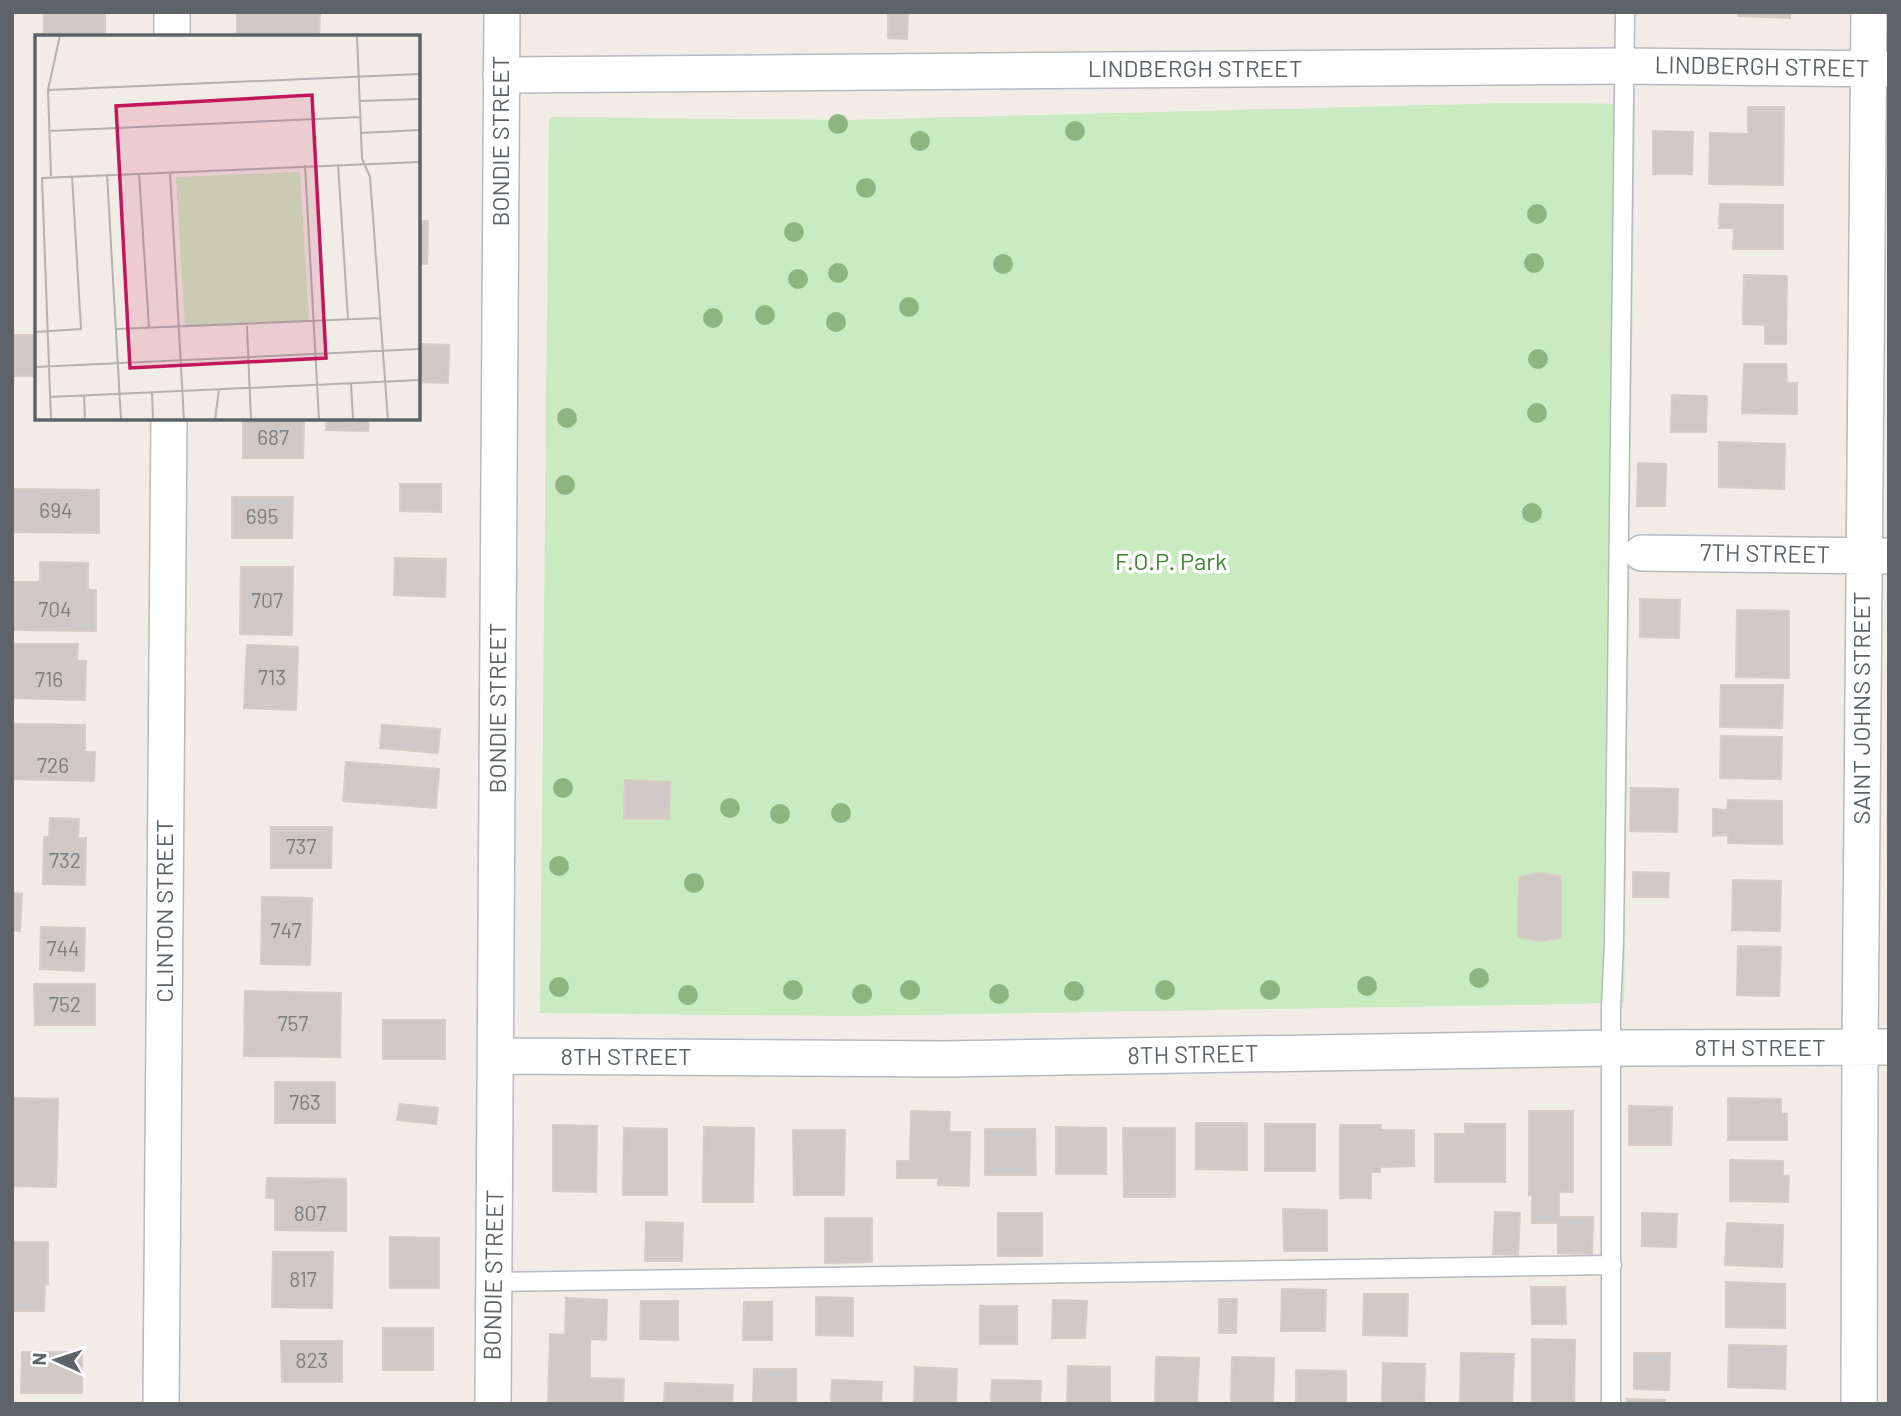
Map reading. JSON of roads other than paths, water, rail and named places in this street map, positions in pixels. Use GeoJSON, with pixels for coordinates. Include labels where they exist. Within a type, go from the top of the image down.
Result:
{"type":"FeatureCollection","features":[{"type":"Feature","properties":{"kind":"street"},"geometry":{"type":"LineString","coordinates":[[172,12],[172,35]]}},
{"type":"Feature","properties":{"kind":"street","name":"BONDIE STREET"},"geometry":{"type":"LineString","coordinates":[[493,1404],[502,12]]}},
{"type":"Feature","properties":{"kind":"street","name":"SAINT JOHNS STREET"},"geometry":{"type":"LineString","coordinates":[[1860,1404],[1874,1047],[1879,69],[1869,12]]}},
{"type":"Feature","properties":{"kind":"street","name":"LINDBERGH STREET"},"geometry":{"type":"LineString","coordinates":[[501,75],[1624,66],[1879,69]]}},
{"type":"Feature","properties":{"kind":"street","name":"CLINTON STREET"},"geometry":{"type":"LineString","coordinates":[[161,1404],[169,420]]}},
{"type":"Feature","properties":{"kind":"street","name":"7TH STREET"},"geometry":{"type":"LineString","coordinates":[[1642,553],[1876,556]]}},
{"type":"Feature","properties":{"kind":"street","name":"8TH STREET"},"geometry":{"type":"LineString","coordinates":[[497,1056],[944,1059],[1613,1048],[1874,1047]]}},
{"type":"Feature","properties":{"kind":"lane"},"geometry":{"type":"LineString","coordinates":[[1611,1404],[1611,1008],[1625,12]]}},
{"type":"Feature","properties":{"kind":"lane"},"geometry":{"type":"LineString","coordinates":[[494,1282],[1612,1265]]}},
{"type":"Feature","properties":{"kind":"park label","name":"F.O.P. Park"},"geometry":{"type":"Point","coordinates":[1171,562]}}]}
